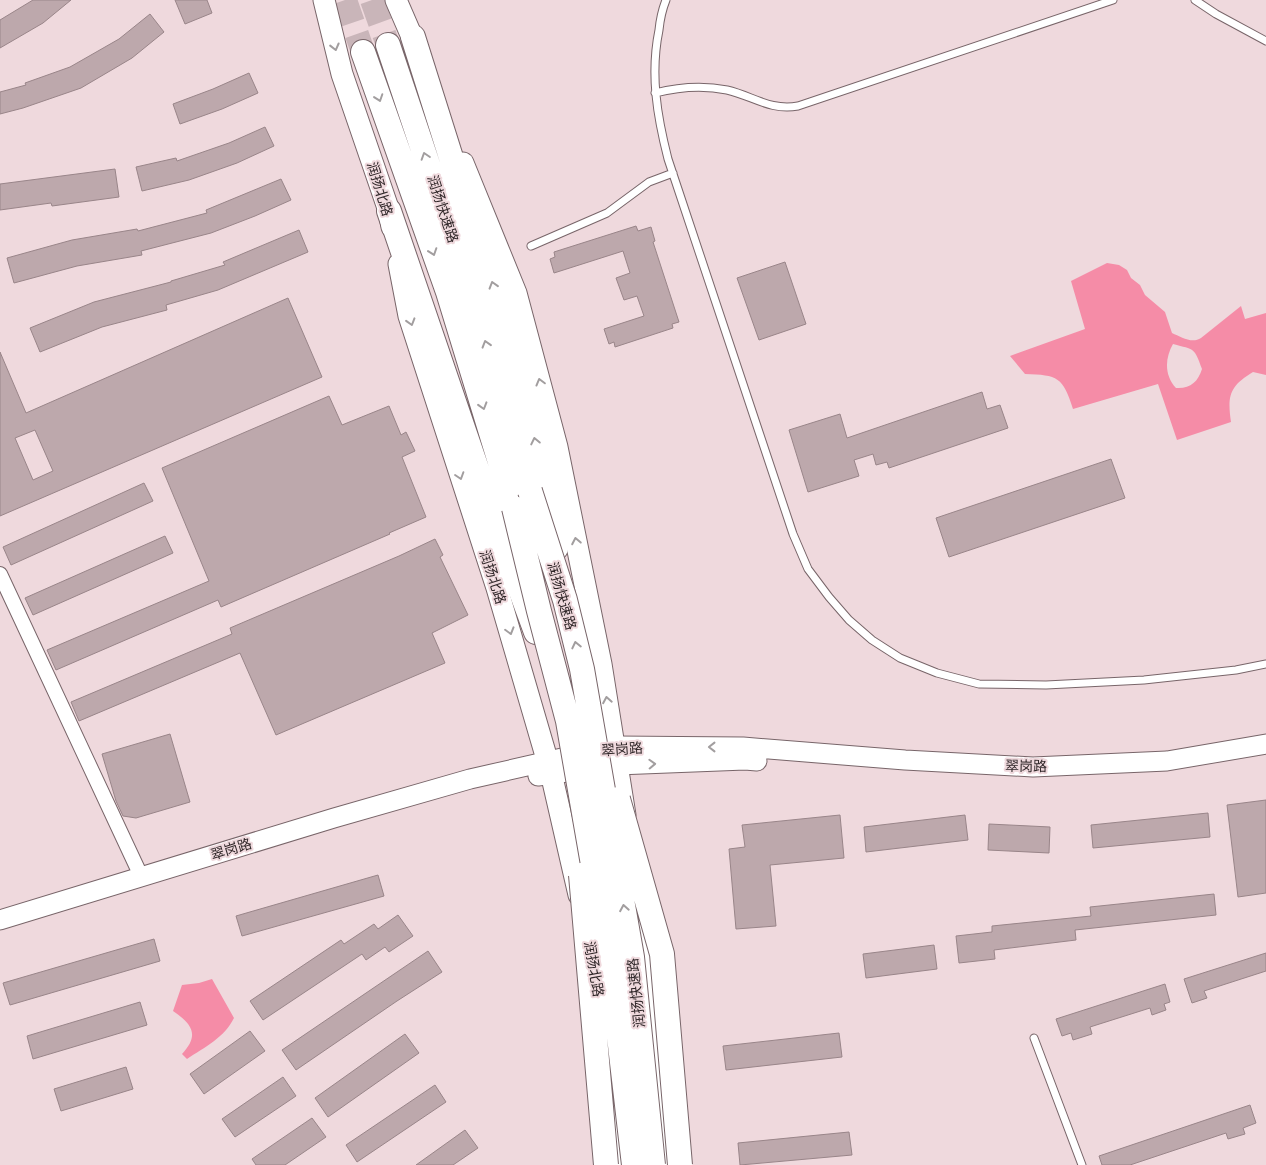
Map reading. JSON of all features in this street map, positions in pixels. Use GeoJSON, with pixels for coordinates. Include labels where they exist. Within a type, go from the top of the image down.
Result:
{"type":"FeatureCollection","features":[{"type":"Feature","properties":{"kind":"highway"},"geometry":{"type":"LineString","coordinates":[[413,37],[490,276],[523,386],[520,500]]}},
{"type":"Feature","properties":{"kind":"highway","name":"润扬快速路"},"geometry":{"type":"LineString","coordinates":[[388,45],[468,284],[520,500],[539,612],[568,721],[611,968],[634,1165]]}},
{"type":"Feature","properties":{"kind":"highway","name":"润扬快速路"},"geometry":{"type":"LineString","coordinates":[[363,52],[520,500],[565,600],[582,669],[632,957],[654,1165]]}},
{"type":"Feature","properties":{"kind":"highway"},"geometry":{"type":"LineString","coordinates":[[388,211],[520,500]]}},
{"type":"Feature","properties":{"kind":"highway"},"geometry":{"type":"LineString","coordinates":[[582,669],[662,954],[680,1165]]}},
{"type":"Feature","properties":{"kind":"highway"},"geometry":{"type":"LineString","coordinates":[[568,721],[606,1165]]}},
{"type":"Feature","properties":{"kind":"main road","name":"润扬北路"},"geometry":{"type":"LineString","coordinates":[[324,0],[342,74],[388,211],[409,316],[497,588],[549,767],[596,966],[621,1165]]}},
{"type":"Feature","properties":{"kind":"main road"},"geometry":{"type":"LineString","coordinates":[[396,0],[413,37],[516,293],[557,447],[600,664],[648,959],[666,1165]]}},
{"type":"Feature","properties":{"kind":"main road","name":"翠岗路"},"geometry":{"type":"LineString","coordinates":[[0,920],[334,818],[470,779],[616,756],[743,747],[905,760],[1033,767],[1167,761],[1266,744]]}},
{"type":"Feature","properties":{"kind":"main road","name":"翠岗路"},"geometry":{"type":"LineString","coordinates":[[616,756],[745,760],[1032,780],[1170,773],[1266,756]]}},
{"type":"Feature","properties":{"kind":"main road","name":"翠岗路"},"geometry":{"type":"LineString","coordinates":[[0,932],[549,767]]}},
{"type":"Feature","properties":{"kind":"street"},"geometry":{"type":"LineString","coordinates":[[0,574],[141,876]]}},
{"type":"Feature","properties":{"kind":"lane"},"geometry":{"type":"LineString","coordinates":[[666,0],[655,49],[655,93],[659,124],[673,173],[797,542],[808,569],[849,620],[872,640],[900,658],[937,673],[980,684],[1046,685],[1144,680],[1236,670],[1266,664]]}},
{"type":"Feature","properties":{"kind":"lane"},"geometry":{"type":"LineString","coordinates":[[655,93],[678,87],[706,87],[729,91],[772,106],[786,108],[798,106],[1113,0]]}},
{"type":"Feature","properties":{"kind":"lane"},"geometry":{"type":"LineString","coordinates":[[1195,0],[1216,14],[1266,41]]}},
{"type":"Feature","properties":{"kind":"lane"},"geometry":{"type":"LineString","coordinates":[[531,246],[607,213],[649,182],[673,173]]}},
{"type":"Feature","properties":{"kind":"lane"},"geometry":{"type":"LineString","coordinates":[[1034,1038],[1082,1165]]}},
{"type":"Feature","properties":{"kind":"shaded area"},"geometry":{"type":"Polygon","coordinates":[[[1107,263],[1119,265],[1127,270],[1131,278],[1140,285],[1145,295],[1165,312],[1172,333],[1190,340],[1201,338],[1241,306],[1245,319],[1266,313],[1266,375],[1253,372],[1235,387],[1230,398],[1231,422],[1177,440],[1158,384],[1073,409],[1066,390],[1058,380],[1045,375],[1025,374],[1010,356],[1085,329],[1071,281],[1107,263]],[[1173,344],[1167,361],[1169,378],[1176,388],[1189,386],[1196,381],[1202,369],[1193,350],[1173,344]]]}},
{"type":"Feature","properties":{"kind":"shaded area"},"geometry":{"type":"Polygon","coordinates":[[[212,979],[234,1018],[219,1037],[187,1059],[182,1054],[191,1041],[191,1030],[189,1025],[173,1011],[182,985],[212,979]]]}},
{"type":"Feature","properties":{"kind":"building"},"geometry":{"type":"Polygon","coordinates":[[[33,0],[71,0],[43,23],[0,48],[0,20],[33,0]]]}},
{"type":"Feature","properties":{"kind":"building"},"geometry":{"type":"Polygon","coordinates":[[[175,0],[207,0],[212,13],[185,24],[175,0]]]}},
{"type":"Feature","properties":{"kind":"building"},"geometry":{"type":"Polygon","coordinates":[[[150,14],[164,32],[132,58],[81,88],[0,114],[0,92],[26,85],[25,83],[70,67],[119,39],[150,14]]]}},
{"type":"Feature","properties":{"kind":"building"},"geometry":{"type":"Polygon","coordinates":[[[249,73],[258,93],[222,109],[180,124],[173,104],[249,73]]]}},
{"type":"Feature","properties":{"kind":"building"},"geometry":{"type":"Polygon","coordinates":[[[265,127],[274,146],[237,163],[189,180],[142,191],[136,167],[176,158],[177,161],[229,143],[265,127]]]}},
{"type":"Feature","properties":{"kind":"building"},"geometry":{"type":"Polygon","coordinates":[[[115,169],[119,197],[52,206],[51,203],[0,210],[0,184],[115,169]]]}},
{"type":"Feature","properties":{"kind":"building"},"geometry":{"type":"Polygon","coordinates":[[[281,179],[291,200],[255,216],[211,233],[141,251],[142,255],[77,266],[14,283],[7,258],[72,240],[137,229],[138,231],[207,213],[206,210],[281,179]]]}},
{"type":"Feature","properties":{"kind":"building"},"geometry":{"type":"Polygon","coordinates":[[[636,226],[638,231],[651,227],[655,241],[653,242],[679,322],[672,324],[673,328],[615,347],[614,342],[609,344],[604,329],[644,316],[637,296],[624,300],[616,278],[630,273],[623,251],[554,273],[550,259],[555,257],[554,252],[636,226]]]}},
{"type":"Feature","properties":{"kind":"building"},"geometry":{"type":"Polygon","coordinates":[[[299,230],[308,252],[218,290],[166,305],[167,310],[102,327],[40,352],[30,328],[94,302],[171,282],[225,265],[223,262],[299,230]]]}},
{"type":"Feature","properties":{"kind":"building"},"geometry":{"type":"Polygon","coordinates":[[[785,262],[806,324],[759,340],[737,278],[785,262]]]}},
{"type":"Feature","properties":{"kind":"building"},"geometry":{"type":"Polygon","coordinates":[[[288,298],[322,377],[0,516],[0,352],[26,413],[288,298]],[[35,430],[15,438],[33,480],[53,471],[35,430]]]}},
{"type":"Feature","properties":{"kind":"building"},"geometry":{"type":"Polygon","coordinates":[[[982,392],[987,409],[1000,405],[1008,428],[889,468],[887,462],[876,465],[873,454],[854,460],[859,476],[808,492],[789,430],[840,414],[847,438],[982,392]]]}},
{"type":"Feature","properties":{"kind":"building"},"geometry":{"type":"Polygon","coordinates":[[[329,396],[342,425],[389,406],[401,435],[406,432],[415,451],[402,457],[426,517],[221,607],[218,600],[56,670],[47,650],[209,581],[162,468],[329,396]]]}},
{"type":"Feature","properties":{"kind":"building"},"geometry":{"type":"Polygon","coordinates":[[[1111,459],[1125,498],[949,557],[936,518],[1111,459]]]}},
{"type":"Feature","properties":{"kind":"building"},"geometry":{"type":"Polygon","coordinates":[[[144,483],[153,501],[11,565],[3,547],[144,483]]]}},
{"type":"Feature","properties":{"kind":"building"},"geometry":{"type":"Polygon","coordinates":[[[165,536],[173,553],[33,615],[25,598],[165,536]]]}},
{"type":"Feature","properties":{"kind":"building"},"geometry":{"type":"Polygon","coordinates":[[[435,539],[443,555],[440,557],[468,615],[432,633],[445,663],[276,735],[240,653],[79,721],[71,702],[232,634],[230,628],[435,539]]]}},
{"type":"Feature","properties":{"kind":"building"},"geometry":{"type":"Polygon","coordinates":[[[170,734],[190,802],[136,818],[123,816],[116,801],[102,754],[170,734]]]}},
{"type":"Feature","properties":{"kind":"building"},"geometry":{"type":"Polygon","coordinates":[[[1266,800],[1266,893],[1238,897],[1227,805],[1266,800]]]}},
{"type":"Feature","properties":{"kind":"building"},"geometry":{"type":"Polygon","coordinates":[[[1208,813],[1210,837],[1093,848],[1091,825],[1208,813]]]}},
{"type":"Feature","properties":{"kind":"building"},"geometry":{"type":"Polygon","coordinates":[[[840,815],[844,858],[770,865],[776,926],[736,929],[729,849],[745,847],[742,825],[840,815]]]}},
{"type":"Feature","properties":{"kind":"building"},"geometry":{"type":"Polygon","coordinates":[[[965,815],[968,840],[866,852],[864,827],[965,815]]]}},
{"type":"Feature","properties":{"kind":"building"},"geometry":{"type":"Polygon","coordinates":[[[989,824],[1050,827],[1049,853],[988,850],[989,824]]]}},
{"type":"Feature","properties":{"kind":"building"},"geometry":{"type":"Polygon","coordinates":[[[378,875],[384,896],[242,936],[236,916],[378,875]]]}},
{"type":"Feature","properties":{"kind":"building"},"geometry":{"type":"Polygon","coordinates":[[[1214,894],[1216,915],[1075,930],[1076,940],[994,950],[995,959],[959,963],[956,936],[992,932],[992,926],[1091,916],[1090,907],[1214,894]]]}},
{"type":"Feature","properties":{"kind":"building"},"geometry":{"type":"Polygon","coordinates":[[[398,915],[413,936],[389,952],[385,947],[366,960],[362,954],[263,1020],[250,1001],[341,940],[344,944],[374,924],[378,929],[398,915]]]}},
{"type":"Feature","properties":{"kind":"building"},"geometry":{"type":"Polygon","coordinates":[[[154,939],[160,961],[10,1005],[3,983],[154,939]]]}},
{"type":"Feature","properties":{"kind":"building"},"geometry":{"type":"Polygon","coordinates":[[[934,945],[937,969],[866,978],[863,954],[934,945]]]}},
{"type":"Feature","properties":{"kind":"building"},"geometry":{"type":"Polygon","coordinates":[[[428,951],[442,972],[296,1070],[282,1050],[428,951]]]}},
{"type":"Feature","properties":{"kind":"building"},"geometry":{"type":"Polygon","coordinates":[[[1266,953],[1266,971],[1204,991],[1207,998],[1192,1003],[1184,979],[1266,953]]]}},
{"type":"Feature","properties":{"kind":"building"},"geometry":{"type":"Polygon","coordinates":[[[1165,984],[1170,1002],[1164,1004],[1166,1010],[1152,1015],[1150,1008],[1090,1027],[1092,1034],[1073,1040],[1071,1033],[1062,1036],[1056,1019],[1165,984]]]}},
{"type":"Feature","properties":{"kind":"building"},"geometry":{"type":"Polygon","coordinates":[[[140,1002],[147,1025],[33,1059],[27,1036],[140,1002]]]}},
{"type":"Feature","properties":{"kind":"building"},"geometry":{"type":"Polygon","coordinates":[[[250,1031],[265,1051],[204,1094],[190,1074],[250,1031]]]}},
{"type":"Feature","properties":{"kind":"building"},"geometry":{"type":"Polygon","coordinates":[[[839,1033],[842,1057],[726,1070],[723,1046],[839,1033]]]}},
{"type":"Feature","properties":{"kind":"building"},"geometry":{"type":"Polygon","coordinates":[[[405,1034],[419,1053],[328,1117],[315,1098],[405,1034]]]}},
{"type":"Feature","properties":{"kind":"building"},"geometry":{"type":"Polygon","coordinates":[[[126,1067],[133,1089],[61,1111],[54,1089],[126,1067]]]}},
{"type":"Feature","properties":{"kind":"building"},"geometry":{"type":"Polygon","coordinates":[[[283,1077],[296,1096],[235,1137],[222,1119],[283,1077]]]}},
{"type":"Feature","properties":{"kind":"building"},"geometry":{"type":"Polygon","coordinates":[[[435,1085],[446,1102],[357,1162],[346,1145],[435,1085]]]}},
{"type":"Feature","properties":{"kind":"building"},"geometry":{"type":"Polygon","coordinates":[[[1250,1105],[1256,1123],[1243,1128],[1245,1134],[1228,1139],[1226,1133],[1130,1165],[1102,1165],[1099,1156],[1250,1105]]]}},
{"type":"Feature","properties":{"kind":"building"},"geometry":{"type":"Polygon","coordinates":[[[312,1118],[326,1137],[285,1165],[256,1165],[252,1159],[312,1118]]]}},
{"type":"Feature","properties":{"kind":"building"},"geometry":{"type":"Polygon","coordinates":[[[465,1130],[478,1148],[453,1165],[416,1165],[465,1130]]]}},
{"type":"Feature","properties":{"kind":"building"},"geometry":{"type":"Polygon","coordinates":[[[849,1132],[852,1155],[740,1165],[738,1143],[849,1132]]]}},
{"type":"Feature","properties":{"kind":"tunnel"},"geometry":{"type":"LineString","coordinates":[[345,0],[363,52]]}},
{"type":"Feature","properties":{"kind":"tunnel"},"geometry":{"type":"LineString","coordinates":[[372,0],[388,45]]}}]}
